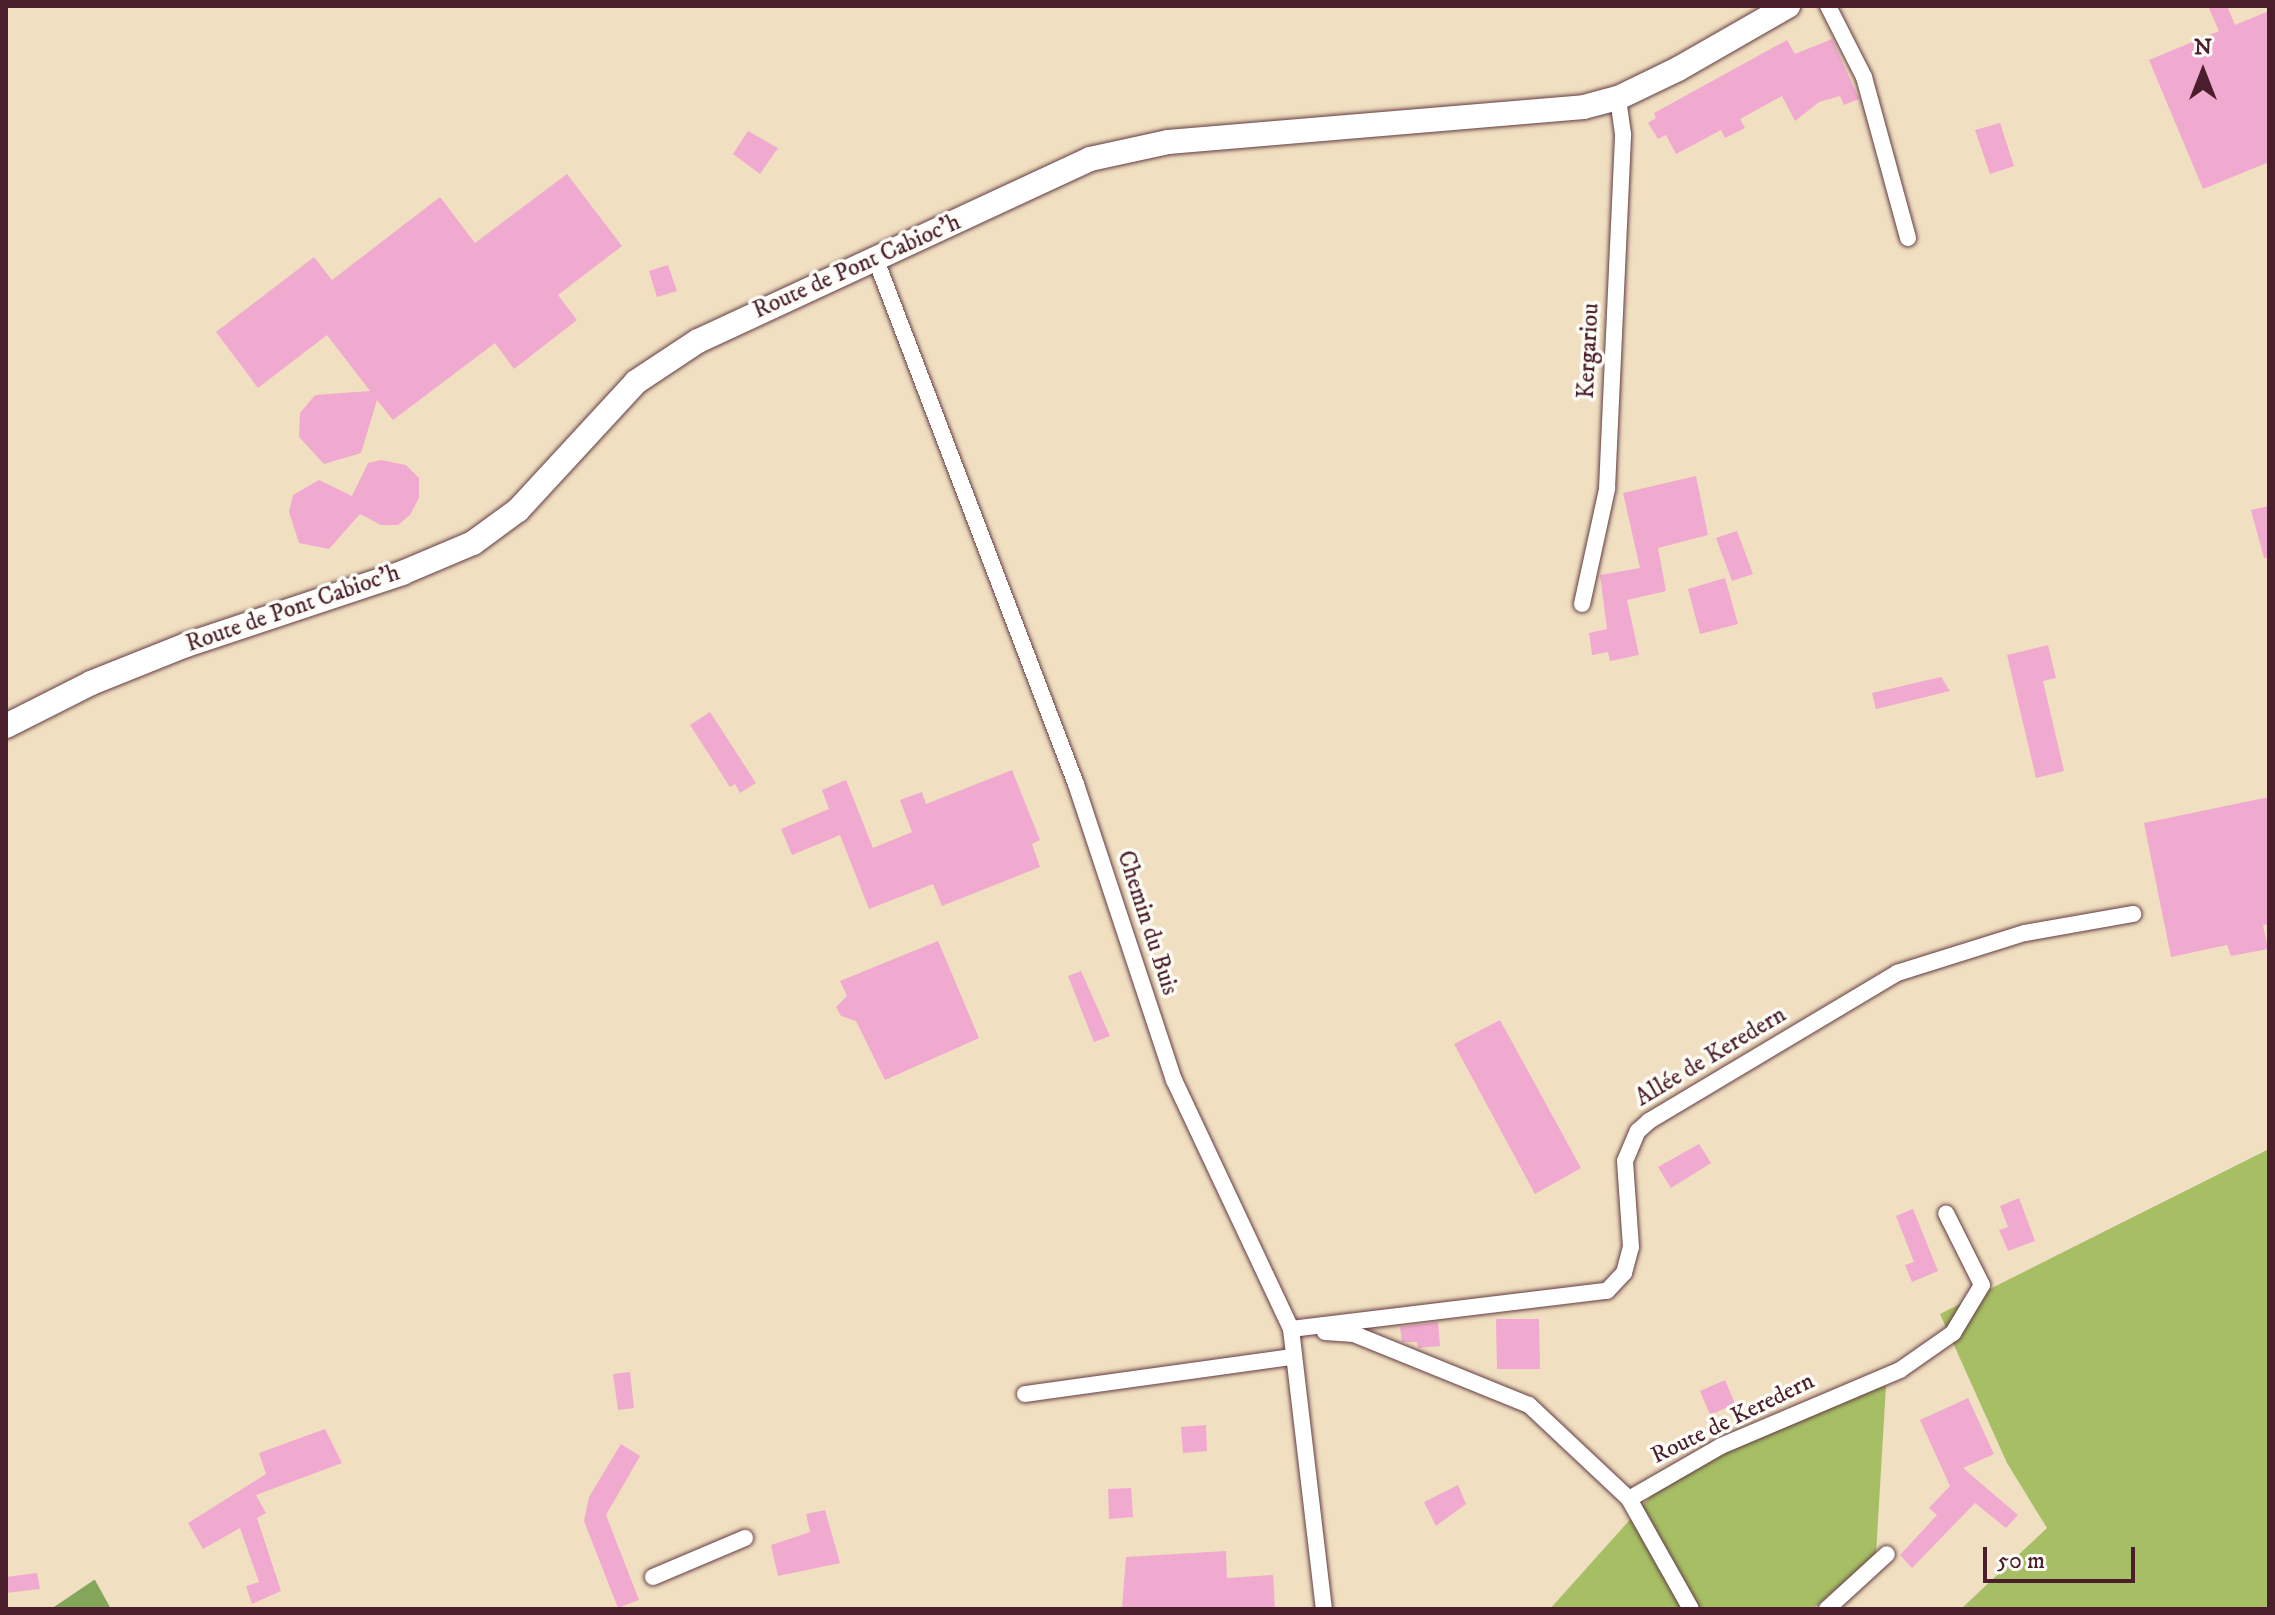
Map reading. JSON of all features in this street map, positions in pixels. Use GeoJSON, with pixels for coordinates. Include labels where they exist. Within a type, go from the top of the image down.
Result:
{"type":"FeatureCollection","features":[{"type":"Feature","properties":{"kind":"street","name":"Route de Pont Cabioc'h"},"geometry":{"type":"LineString","coordinates":[[6,726],[91,683],[186,645],[402,573],[473,543],[518,510],[636,382],[698,341],[1090,159],[1133,147],[1547,113],[1618,98],[1788,6]]}},
{"type":"Feature","properties":{"kind":"street"},"geometry":{"type":"LineString","coordinates":[[1828,6],[1864,77],[1908,238]]}},
{"type":"Feature","properties":{"kind":"street","name":"Kergariou"},"geometry":{"type":"LineString","coordinates":[[1582,604],[1607,489],[1623,134],[1618,98]]}},
{"type":"Feature","properties":{"kind":"street","name":"Chemin du Buis"},"geometry":{"type":"LineString","coordinates":[[876,260],[1076,784],[1174,1080],[1291,1329],[1324,1609]]}},
{"type":"Feature","properties":{"kind":"street","name":"Allée de Keredern"},"geometry":{"type":"LineString","coordinates":[[1291,1329],[1607,1291],[1624,1273],[1631,1247],[1625,1161],[1638,1131],[1649,1121],[1897,973],[2025,933],[2133,914]]}},
{"type":"Feature","properties":{"kind":"street","name":"Route de Keredern"},"geometry":{"type":"LineString","coordinates":[[1629,1499],[1721,1446],[1900,1370],[1953,1333],[1982,1285],[1946,1213]]}},
{"type":"Feature","properties":{"kind":"street"},"geometry":{"type":"LineString","coordinates":[[1291,1329],[1354,1334],[1529,1405],[1629,1499],[1691,1609]]}},
{"type":"Feature","properties":{"kind":"street"},"geometry":{"type":"LineString","coordinates":[[1025,1394],[1293,1357]]}},
{"type":"Feature","properties":{"kind":"street"},"geometry":{"type":"LineString","coordinates":[[653,1577],[745,1538]]}},
{"type":"Feature","properties":{"kind":"street"},"geometry":{"type":"LineString","coordinates":[[1827,1609],[1887,1554]]}},
{"type":"Feature","properties":{"kind":"green space"},"geometry":{"type":"Polygon","coordinates":[[[2269,1149],[2269,1609],[1961,1609],[2047,1528],[2007,1463],[1940,1314],[2269,1149]]]}},
{"type":"Feature","properties":{"kind":"green space"},"geometry":{"type":"Polygon","coordinates":[[[1887,1369],[1876,1554],[1813,1609],[1550,1609],[1686,1457],[1887,1369]]]}},
{"type":"Feature","properties":{"kind":"green space"},"geometry":{"type":"Polygon","coordinates":[[[94,1580],[111,1609],[51,1609],[94,1580]]]}},
{"type":"Feature","properties":{"kind":"building"},"geometry":{"type":"Polygon","coordinates":[[[2208,6],[2227,6],[2235,25],[2269,11],[2269,162],[2203,189],[2149,60],[2219,31],[2208,6]]]}},
{"type":"Feature","properties":{"kind":"building"},"geometry":{"type":"Polygon","coordinates":[[[1832,39],[1859,99],[1844,105],[1840,96],[1819,102],[1795,121],[1782,96],[1740,119],[1745,128],[1725,138],[1721,130],[1676,154],[1666,135],[1658,139],[1648,123],[1656,118],[1654,113],[1787,40],[1795,54],[1832,39]]]}},
{"type":"Feature","properties":{"kind":"building"},"geometry":{"type":"Polygon","coordinates":[[[2000,123],[2014,166],[1990,174],[1975,130],[2000,123]]]}},
{"type":"Feature","properties":{"kind":"building"},"geometry":{"type":"Polygon","coordinates":[[[748,131],[778,148],[760,174],[733,154],[748,131]]]}},
{"type":"Feature","properties":{"kind":"building"},"geometry":{"type":"Polygon","coordinates":[[[567,174],[622,246],[558,295],[577,320],[514,369],[495,343],[393,420],[377,400],[361,453],[324,464],[299,437],[300,413],[315,395],[370,391],[327,335],[258,388],[216,332],[314,257],[332,280],[440,197],[475,243],[567,174]]]}},
{"type":"Feature","properties":{"kind":"building"},"geometry":{"type":"Polygon","coordinates":[[[668,265],[677,291],[657,297],[649,271],[668,265]]]}},
{"type":"Feature","properties":{"kind":"building"},"geometry":{"type":"Polygon","coordinates":[[[381,460],[406,465],[419,478],[419,498],[410,515],[398,525],[381,525],[360,514],[329,549],[299,543],[289,512],[293,495],[319,480],[352,496],[368,463],[381,460]]]}},
{"type":"Feature","properties":{"kind":"building"},"geometry":{"type":"Polygon","coordinates":[[[1696,476],[1708,535],[1658,548],[1666,591],[1627,600],[1639,655],[1610,661],[1608,652],[1592,655],[1589,633],[1607,629],[1600,575],[1640,568],[1623,493],[1696,476]]]}},
{"type":"Feature","properties":{"kind":"building"},"geometry":{"type":"Polygon","coordinates":[[[2269,506],[2269,557],[2264,558],[2251,510],[2269,506]]]}},
{"type":"Feature","properties":{"kind":"building"},"geometry":{"type":"Polygon","coordinates":[[[1737,531],[1753,574],[1732,581],[1716,538],[1737,531]]]}},
{"type":"Feature","properties":{"kind":"building"},"geometry":{"type":"Polygon","coordinates":[[[1725,578],[1738,624],[1700,634],[1688,589],[1725,578]]]}},
{"type":"Feature","properties":{"kind":"building"},"geometry":{"type":"Polygon","coordinates":[[[2048,645],[2056,678],[2043,681],[2064,771],[2036,778],[2007,655],[2048,645]]]}},
{"type":"Feature","properties":{"kind":"building"},"geometry":{"type":"Polygon","coordinates":[[[1941,677],[1950,691],[1876,709],[1872,693],[1941,677]]]}},
{"type":"Feature","properties":{"kind":"building"},"geometry":{"type":"Polygon","coordinates":[[[710,712],[756,783],[740,793],[735,784],[730,787],[690,725],[710,712]]]}},
{"type":"Feature","properties":{"kind":"building"},"geometry":{"type":"Polygon","coordinates":[[[1012,770],[1040,840],[1032,844],[1040,867],[942,906],[933,884],[869,909],[840,835],[792,855],[781,829],[829,809],[822,790],[846,780],[873,848],[912,832],[900,800],[922,792],[926,804],[1012,770]]]}},
{"type":"Feature","properties":{"kind":"building"},"geometry":{"type":"Polygon","coordinates":[[[2269,797],[2269,924],[2263,925],[2268,949],[2231,956],[2227,945],[2171,957],[2144,823],[2269,797]]]}},
{"type":"Feature","properties":{"kind":"building"},"geometry":{"type":"Polygon","coordinates":[[[938,941],[979,1038],[885,1080],[856,1021],[841,1016],[836,1007],[847,996],[840,981],[938,941]]]}},
{"type":"Feature","properties":{"kind":"building"},"geometry":{"type":"Polygon","coordinates":[[[1081,971],[1110,1036],[1094,1042],[1068,976],[1081,971]]]}},
{"type":"Feature","properties":{"kind":"building"},"geometry":{"type":"Polygon","coordinates":[[[1500,1020],[1581,1168],[1535,1194],[1454,1044],[1500,1020]]]}},
{"type":"Feature","properties":{"kind":"building"},"geometry":{"type":"Polygon","coordinates":[[[1699,1144],[1711,1163],[1671,1188],[1658,1167],[1699,1144]]]}},
{"type":"Feature","properties":{"kind":"building"},"geometry":{"type":"Polygon","coordinates":[[[2019,1198],[2035,1241],[2008,1251],[1999,1230],[2008,1227],[2000,1206],[2019,1198]]]}},
{"type":"Feature","properties":{"kind":"building"},"geometry":{"type":"Polygon","coordinates":[[[1913,1209],[1938,1271],[1912,1282],[1905,1265],[1914,1262],[1896,1216],[1913,1209]]]}},
{"type":"Feature","properties":{"kind":"building"},"geometry":{"type":"Polygon","coordinates":[[[1496,1319],[1539,1319],[1540,1369],[1497,1369],[1496,1319]]]}},
{"type":"Feature","properties":{"kind":"building"},"geometry":{"type":"Polygon","coordinates":[[[1438,1322],[1440,1346],[1418,1348],[1417,1342],[1402,1342],[1400,1327],[1438,1322]]]}},
{"type":"Feature","properties":{"kind":"building"},"geometry":{"type":"Polygon","coordinates":[[[630,1372],[634,1408],[618,1410],[613,1374],[630,1372]]]}},
{"type":"Feature","properties":{"kind":"building"},"geometry":{"type":"Polygon","coordinates":[[[1725,1380],[1735,1404],[1710,1415],[1700,1391],[1725,1380]]]}},
{"type":"Feature","properties":{"kind":"building"},"geometry":{"type":"Polygon","coordinates":[[[1968,1398],[1994,1454],[1963,1468],[2018,1515],[2006,1528],[1975,1503],[1912,1568],[1900,1555],[1937,1515],[1929,1508],[1950,1486],[1920,1420],[1968,1398]]]}},
{"type":"Feature","properties":{"kind":"building"},"geometry":{"type":"Polygon","coordinates":[[[1206,1425],[1207,1451],[1183,1453],[1181,1427],[1206,1425]]]}},
{"type":"Feature","properties":{"kind":"building"},"geometry":{"type":"Polygon","coordinates":[[[325,1429],[342,1463],[256,1495],[266,1513],[257,1518],[281,1591],[252,1604],[246,1586],[259,1582],[240,1528],[203,1549],[188,1523],[266,1474],[259,1453],[325,1429]]]}},
{"type":"Feature","properties":{"kind":"building"},"geometry":{"type":"Polygon","coordinates":[[[621,1444],[640,1456],[606,1515],[639,1600],[618,1608],[584,1521],[589,1497],[621,1444]]]}},
{"type":"Feature","properties":{"kind":"building"},"geometry":{"type":"Polygon","coordinates":[[[1458,1485],[1466,1504],[1436,1526],[1424,1502],[1458,1485]]]}},
{"type":"Feature","properties":{"kind":"building"},"geometry":{"type":"Polygon","coordinates":[[[1131,1488],[1133,1517],[1109,1519],[1108,1489],[1131,1488]]]}},
{"type":"Feature","properties":{"kind":"building"},"geometry":{"type":"Polygon","coordinates":[[[825,1510],[840,1563],[778,1576],[771,1545],[810,1532],[806,1514],[825,1510]]]}},
{"type":"Feature","properties":{"kind":"building"},"geometry":{"type":"Polygon","coordinates":[[[1226,1551],[1227,1578],[1273,1575],[1275,1609],[1122,1609],[1126,1557],[1226,1551]]]}},
{"type":"Feature","properties":{"kind":"building"},"geometry":{"type":"Polygon","coordinates":[[[37,1573],[40,1589],[6,1593],[6,1577],[37,1573]]]}}]}
